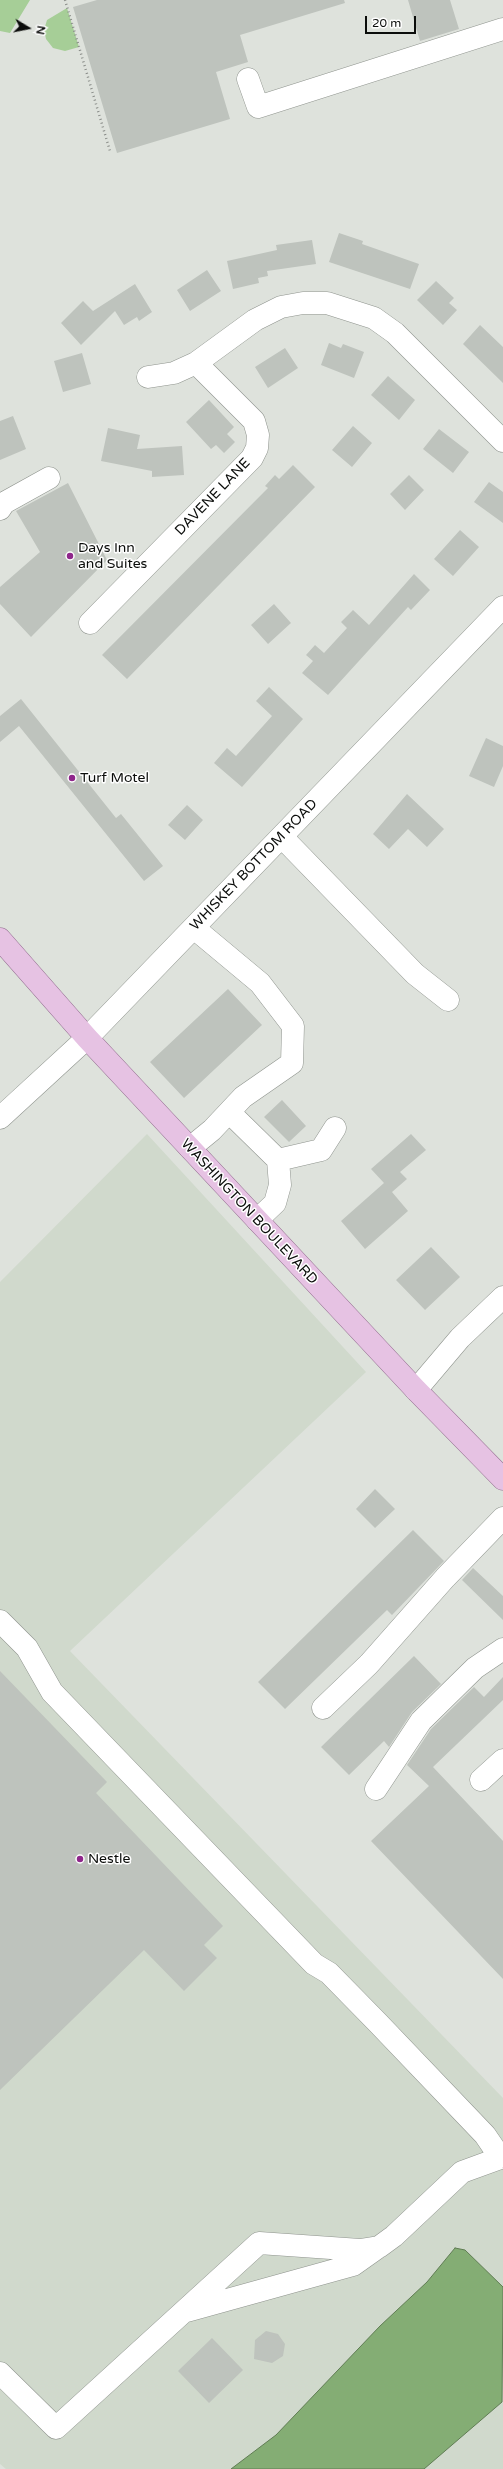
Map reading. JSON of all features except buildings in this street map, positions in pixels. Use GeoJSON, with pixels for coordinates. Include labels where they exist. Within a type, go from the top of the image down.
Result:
{"type":"FeatureCollection","features":[{"type":"Feature","properties":{"kind":"main road","name":"WASHINGTON BOULEVARD"},"geometry":{"type":"LineString","coordinates":[[0,939],[87,1038],[416,1390],[503,1479]]}},
{"type":"Feature","properties":{"kind":"street"},"geometry":{"type":"LineString","coordinates":[[248,79],[258,107],[503,29]]}},
{"type":"Feature","properties":{"kind":"street"},"geometry":{"type":"LineString","coordinates":[[148,377],[174,373],[196,363],[254,320],[281,307],[303,303],[327,303],[352,309],[374,318],[395,333],[503,441]]}},
{"type":"Feature","properties":{"kind":"street","name":"DAVENE LANE"},"geometry":{"type":"LineString","coordinates":[[90,623],[252,458],[257,448],[258,435],[254,421],[196,363]]}},
{"type":"Feature","properties":{"kind":"street"},"geometry":{"type":"LineString","coordinates":[[0,509],[4,503],[49,478]]}},
{"type":"Feature","properties":{"kind":"street","name":"WHISKEY BOTTOM ROAD"},"geometry":{"type":"LineString","coordinates":[[0,1118],[87,1038],[503,607]]}},
{"type":"Feature","properties":{"kind":"street"},"geometry":{"type":"LineString","coordinates":[[282,837],[415,974],[448,1000]]}},
{"type":"Feature","properties":{"kind":"street"},"geometry":{"type":"LineString","coordinates":[[190,1148],[243,1097],[292,1063],[293,1026],[260,983],[194,928]]}},
{"type":"Feature","properties":{"kind":"street"},"geometry":{"type":"LineString","coordinates":[[229,1112],[278,1160],[280,1185],[275,1203],[257,1220]]}},
{"type":"Feature","properties":{"kind":"street"},"geometry":{"type":"LineString","coordinates":[[278,1160],[321,1150],[335,1128]]}},
{"type":"Feature","properties":{"kind":"street"},"geometry":{"type":"LineString","coordinates":[[416,1390],[460,1338],[503,1297]]}},
{"type":"Feature","properties":{"kind":"street"},"geometry":{"type":"LineString","coordinates":[[323,1708],[369,1664],[445,1578],[503,1518]]}},
{"type":"Feature","properties":{"kind":"street"},"geometry":{"type":"LineString","coordinates":[[0,1621],[27,1648],[52,1692],[314,1964],[329,1973],[378,2023],[485,2135],[502,2157],[462,2172],[394,2236],[353,2266],[184,2312]]}},
{"type":"Feature","properties":{"kind":"street"},"geometry":{"type":"LineString","coordinates":[[376,1789],[421,1721],[475,1668],[503,1649]]}},
{"type":"Feature","properties":{"kind":"street"},"geometry":{"type":"LineString","coordinates":[[481,1780],[503,1760]]}},
{"type":"Feature","properties":{"kind":"street"},"geometry":{"type":"LineString","coordinates":[[0,2373],[56,2428],[258,2243],[360,2250],[379,2247]]}},
{"type":"Feature","properties":{"kind":"path"},"geometry":{"type":"LineString","coordinates":[[65,0],[110,151]]}},
{"type":"Feature","properties":{"kind":"shaded area"},"geometry":{"type":"Polygon","coordinates":[[[0,0],[30,0],[10,33],[0,31],[0,0]]]}},
{"type":"Feature","properties":{"kind":"shaded area"},"geometry":{"type":"Polygon","coordinates":[[[67,8],[79,47],[65,51],[53,48],[46,39],[44,30],[47,20],[67,8]]]}},
{"type":"Feature","properties":{"kind":"shaded area"},"geometry":{"type":"Polygon","coordinates":[[[147,1134],[366,1372],[70,1651],[503,2098],[503,2469],[6,2469],[0,2464],[0,1282],[147,1134]]]}},
{"type":"Feature","properties":{"kind":"shaded area"},"geometry":{"type":"Polygon","coordinates":[[[455,2248],[465,2250],[503,2287],[502,2402],[424,2469],[231,2469],[276,2435],[380,2326],[427,2282],[455,2248]]]}},
{"type":"Feature","properties":{"kind":"place","name":"Days Inn and Suites"},"geometry":{"type":"Point","coordinates":[70,556]}},
{"type":"Feature","properties":{"kind":"place","name":"Turf Motel"},"geometry":{"type":"Point","coordinates":[72,778]}},
{"type":"Feature","properties":{"kind":"place","name":"Nestle"},"geometry":{"type":"Point","coordinates":[80,1859]}}]}
